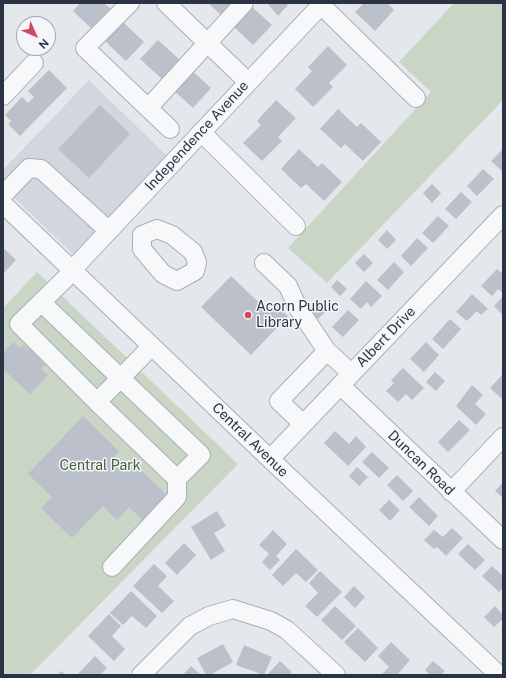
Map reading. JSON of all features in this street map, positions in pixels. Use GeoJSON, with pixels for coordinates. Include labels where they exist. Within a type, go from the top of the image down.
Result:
{"type":"FeatureCollection","features":[{"type":"Feature","properties":{"kind":"street"},"geometry":{"type":"LineString","coordinates":[[130,3],[85,48],[170,129]]}},
{"type":"Feature","properties":{"kind":"street"},"geometry":{"type":"LineString","coordinates":[[166,3],[248,82]]}},
{"type":"Feature","properties":{"kind":"street"},"geometry":{"type":"LineString","coordinates":[[148,108],[244,3]]}},
{"type":"Feature","properties":{"kind":"street"},"geometry":{"type":"LineString","coordinates":[[322,4],[416,98]]}},
{"type":"Feature","properties":{"kind":"street","name":"Independence Avenue"},"geometry":{"type":"LineString","coordinates":[[97,402],[19,324],[73,271],[322,4]]}},
{"type":"Feature","properties":{"kind":"street"},"geometry":{"type":"LineString","coordinates":[[3,96],[34,64]]}},
{"type":"Feature","properties":{"kind":"street"},"geometry":{"type":"LineString","coordinates":[[201,132],[296,226]]}},
{"type":"Feature","properties":{"kind":"street"},"geometry":{"type":"LineString","coordinates":[[3,195],[29,168],[41,169],[109,231]]}},
{"type":"Feature","properties":{"kind":"street","name":"Central Avenue"},"geometry":{"type":"LineString","coordinates":[[3,204],[490,672]]}},
{"type":"Feature","properties":{"kind":"street","name":"Albert Drive"},"geometry":{"type":"LineString","coordinates":[[270,459],[503,215]]}},
{"type":"Feature","properties":{"kind":"street"},"geometry":{"type":"LineString","coordinates":[[122,217],[142,235]]}},
{"type":"Feature","properties":{"kind":"street","name":"Duncan Road"},"geometry":{"type":"LineString","coordinates":[[264,263],[288,286],[298,308],[346,379],[451,492],[503,540]]}},
{"type":"Feature","properties":{"kind":"street"},"geometry":{"type":"LineString","coordinates":[[41,302],[200,455],[177,479]]}},
{"type":"Feature","properties":{"kind":"street"},"geometry":{"type":"LineString","coordinates":[[112,567],[178,497],[177,479],[97,402],[152,346]]}},
{"type":"Feature","properties":{"kind":"street"},"geometry":{"type":"LineString","coordinates":[[303,424],[279,401],[328,351]]}},
{"type":"Feature","properties":{"kind":"street"},"geometry":{"type":"LineString","coordinates":[[451,492],[503,436]]}},
{"type":"Feature","properties":{"kind":"street"},"geometry":{"type":"LineString","coordinates":[[141,675],[190,626],[209,616],[233,609],[271,621],[287,630],[336,675]]}},
{"type":"Feature","properties":{"kind":"shaded area"},"geometry":{"type":"Polygon","coordinates":[[[89,80],[169,158],[76,257],[3,187],[3,170],[89,80]]]}},
{"type":"Feature","properties":{"kind":"green space"},"geometry":{"type":"Polygon","coordinates":[[[454,3],[503,3],[503,100],[327,283],[288,248],[431,92],[399,62],[454,3]]]}},
{"type":"Feature","properties":{"kind":"green space","name":"Central Park"},"geometry":{"type":"Polygon","coordinates":[[[37,272],[238,464],[30,675],[3,675],[3,308],[37,272]]]}},
{"type":"Feature","properties":{"kind":"building"},"geometry":{"type":"Polygon","coordinates":[[[80,3],[104,3],[113,11],[94,31],[73,11],[80,3]]]}},
{"type":"Feature","properties":{"kind":"building"},"geometry":{"type":"Polygon","coordinates":[[[208,3],[234,3],[222,16],[208,3]]]}},
{"type":"Feature","properties":{"kind":"building"},"geometry":{"type":"Polygon","coordinates":[[[267,3],[286,3],[288,5],[278,16],[267,3]]]}},
{"type":"Feature","properties":{"kind":"building"},"geometry":{"type":"Polygon","coordinates":[[[364,3],[387,3],[394,10],[375,31],[355,12],[364,3]]]}},
{"type":"Feature","properties":{"kind":"building"},"geometry":{"type":"Polygon","coordinates":[[[250,5],[272,25],[253,45],[232,25],[250,5]]]}},
{"type":"Feature","properties":{"kind":"building"},"geometry":{"type":"Polygon","coordinates":[[[123,22],[144,42],[126,61],[105,41],[123,22]]]}},
{"type":"Feature","properties":{"kind":"building"},"geometry":{"type":"Polygon","coordinates":[[[158,40],[180,60],[162,79],[140,59],[158,40]]]}},
{"type":"Feature","properties":{"kind":"building"},"geometry":{"type":"Polygon","coordinates":[[[328,46],[347,65],[329,83],[333,87],[313,107],[295,89],[312,71],[308,67],[328,46]]]}},
{"type":"Feature","properties":{"kind":"building"},"geometry":{"type":"Polygon","coordinates":[[[189,68],[211,88],[193,108],[171,88],[189,68]]]}},
{"type":"Feature","properties":{"kind":"building"},"geometry":{"type":"Polygon","coordinates":[[[49,70],[67,88],[20,136],[8,124],[11,121],[5,115],[22,97],[28,103],[34,97],[28,91],[49,70]]]}},
{"type":"Feature","properties":{"kind":"building"},"geometry":{"type":"Polygon","coordinates":[[[276,100],[296,118],[278,137],[282,141],[262,161],[243,143],[261,125],[257,121],[276,100]]]}},
{"type":"Feature","properties":{"kind":"building"},"geometry":{"type":"Polygon","coordinates":[[[100,105],[130,134],[89,178],[58,149],[100,105]]]}},
{"type":"Feature","properties":{"kind":"building"},"geometry":{"type":"Polygon","coordinates":[[[338,109],[357,127],[361,123],[381,142],[363,161],[345,144],[341,148],[320,129],[338,109]]]}},
{"type":"Feature","properties":{"kind":"building"},"geometry":{"type":"Polygon","coordinates":[[[299,149],[318,167],[322,163],[342,182],[324,201],[306,184],[301,188],[281,169],[299,149]]]}},
{"type":"Feature","properties":{"kind":"building"},"geometry":{"type":"Polygon","coordinates":[[[503,149],[503,170],[502,171],[491,161],[503,149]]]}},
{"type":"Feature","properties":{"kind":"building"},"geometry":{"type":"Polygon","coordinates":[[[483,169],[494,179],[477,196],[467,186],[483,169]]]}},
{"type":"Feature","properties":{"kind":"building"},"geometry":{"type":"Polygon","coordinates":[[[432,184],[441,193],[432,203],[423,193],[432,184]]]}},
{"type":"Feature","properties":{"kind":"building"},"geometry":{"type":"Polygon","coordinates":[[[461,192],[472,202],[456,219],[445,209],[461,192]]]}},
{"type":"Feature","properties":{"kind":"building"},"geometry":{"type":"Polygon","coordinates":[[[438,216],[449,226],[433,243],[422,233],[438,216]]]}},
{"type":"Feature","properties":{"kind":"building"},"geometry":{"type":"Polygon","coordinates":[[[387,230],[396,240],[387,249],[378,240],[387,230]]]}},
{"type":"Feature","properties":{"kind":"building"},"geometry":{"type":"Polygon","coordinates":[[[417,238],[428,248],[411,266],[401,256],[417,238]]]}},
{"type":"Feature","properties":{"kind":"building"},"geometry":{"type":"Polygon","coordinates":[[[5,249],[16,260],[3,274],[3,251],[5,249]]]}},
{"type":"Feature","properties":{"kind":"building"},"geometry":{"type":"Polygon","coordinates":[[[364,254],[373,263],[364,272],[355,263],[364,254]]]}},
{"type":"Feature","properties":{"kind":"building"},"geometry":{"type":"Polygon","coordinates":[[[394,262],[404,272],[388,290],[377,280],[394,262]]]}},
{"type":"Feature","properties":{"kind":"building"},"geometry":{"type":"Polygon","coordinates":[[[497,269],[503,274],[503,293],[498,289],[492,296],[481,286],[497,269]]]}},
{"type":"Feature","properties":{"kind":"building","name":"Acorn Public Library"},"geometry":{"type":"Polygon","coordinates":[[[231,276],[270,313],[277,306],[288,316],[251,355],[201,307],[231,276]]]}},
{"type":"Feature","properties":{"kind":"building"},"geometry":{"type":"Polygon","coordinates":[[[337,280],[347,289],[340,296],[331,287],[337,280]]]}},
{"type":"Feature","properties":{"kind":"building"},"geometry":{"type":"Polygon","coordinates":[[[366,281],[382,296],[371,307],[367,302],[361,309],[350,299],[366,281]]]}},
{"type":"Feature","properties":{"kind":"building"},"geometry":{"type":"Polygon","coordinates":[[[472,294],[488,309],[481,315],[477,311],[467,321],[456,312],[472,294]]]}},
{"type":"Feature","properties":{"kind":"building"},"geometry":{"type":"Polygon","coordinates":[[[503,296],[503,315],[494,306],[503,296]]]}},
{"type":"Feature","properties":{"kind":"building"},"geometry":{"type":"Polygon","coordinates":[[[316,301],[326,311],[318,319],[308,310],[316,301]]]}},
{"type":"Feature","properties":{"kind":"building"},"geometry":{"type":"Polygon","coordinates":[[[348,310],[359,320],[343,337],[332,327],[348,310]]]}},
{"type":"Feature","properties":{"kind":"building"},"geometry":{"type":"Polygon","coordinates":[[[450,319],[461,329],[443,349],[432,339],[450,319]]]}},
{"type":"Feature","properties":{"kind":"building"},"geometry":{"type":"Polygon","coordinates":[[[13,342],[20,348],[23,344],[29,350],[32,347],[42,357],[40,360],[45,365],[41,369],[48,375],[30,394],[3,369],[3,353],[13,342]]]}},
{"type":"Feature","properties":{"kind":"building"},"geometry":{"type":"Polygon","coordinates":[[[426,342],[439,355],[424,372],[410,359],[426,342]]]}},
{"type":"Feature","properties":{"kind":"building"},"geometry":{"type":"Polygon","coordinates":[[[403,368],[424,388],[412,400],[406,394],[398,402],[386,391],[394,383],[391,380],[403,368]]]}},
{"type":"Feature","properties":{"kind":"building"},"geometry":{"type":"Polygon","coordinates":[[[435,372],[445,381],[436,391],[426,382],[435,372]]]}},
{"type":"Feature","properties":{"kind":"building"},"geometry":{"type":"Polygon","coordinates":[[[503,374],[503,395],[501,398],[490,388],[503,374]]]}},
{"type":"Feature","properties":{"kind":"building"},"geometry":{"type":"Polygon","coordinates":[[[472,385],[483,395],[475,404],[486,414],[476,425],[456,406],[472,385]]]}},
{"type":"Feature","properties":{"kind":"building"},"geometry":{"type":"Polygon","coordinates":[[[83,416],[119,451],[115,456],[126,466],[131,461],[169,497],[145,522],[129,507],[117,520],[103,506],[72,538],[41,508],[52,497],[28,474],[83,416]]]}},
{"type":"Feature","properties":{"kind":"building"},"geometry":{"type":"Polygon","coordinates":[[[459,420],[470,430],[448,452],[438,442],[459,420]]]}},
{"type":"Feature","properties":{"kind":"building"},"geometry":{"type":"Polygon","coordinates":[[[335,431],[349,444],[356,436],[366,447],[348,466],[324,443],[335,431]]]}},
{"type":"Feature","properties":{"kind":"building"},"geometry":{"type":"Polygon","coordinates":[[[372,452],[389,468],[379,478],[362,462],[372,452]]]}},
{"type":"Feature","properties":{"kind":"building"},"geometry":{"type":"Polygon","coordinates":[[[357,467],[368,477],[359,486],[349,476],[357,467]]]}},
{"type":"Feature","properties":{"kind":"building"},"geometry":{"type":"Polygon","coordinates":[[[397,475],[413,491],[403,501],[387,485],[397,475]]]}},
{"type":"Feature","properties":{"kind":"building"},"geometry":{"type":"Polygon","coordinates":[[[503,482],[503,498],[495,491],[503,482]]]}},
{"type":"Feature","properties":{"kind":"building"},"geometry":{"type":"Polygon","coordinates":[[[419,497],[438,516],[429,526],[409,507],[419,497]]]}},
{"type":"Feature","properties":{"kind":"building"},"geometry":{"type":"Polygon","coordinates":[[[389,500],[400,510],[390,521],[379,510],[389,500]]]}},
{"type":"Feature","properties":{"kind":"building"},"geometry":{"type":"Polygon","coordinates":[[[217,511],[226,526],[214,533],[225,551],[211,560],[191,527],[217,511]]]}},
{"type":"Feature","properties":{"kind":"building"},"geometry":{"type":"Polygon","coordinates":[[[452,528],[463,538],[446,556],[437,547],[434,549],[424,540],[434,530],[443,537],[452,528]]]}},
{"type":"Feature","properties":{"kind":"building"},"geometry":{"type":"Polygon","coordinates":[[[273,530],[287,544],[276,556],[280,560],[270,570],[262,562],[269,554],[259,545],[273,530]]]}},
{"type":"Feature","properties":{"kind":"building"},"geometry":{"type":"Polygon","coordinates":[[[184,543],[196,555],[177,575],[165,563],[184,543]]]}},
{"type":"Feature","properties":{"kind":"building"},"geometry":{"type":"Polygon","coordinates":[[[468,544],[485,560],[475,570],[458,554],[468,544]]]}},
{"type":"Feature","properties":{"kind":"building"},"geometry":{"type":"Polygon","coordinates":[[[296,549],[318,570],[306,582],[296,573],[283,586],[272,575],[296,549]]]}},
{"type":"Feature","properties":{"kind":"building"},"geometry":{"type":"Polygon","coordinates":[[[154,564],[167,576],[158,586],[174,601],[162,613],[133,586],[154,564]]]}},
{"type":"Feature","properties":{"kind":"building"},"geometry":{"type":"Polygon","coordinates":[[[492,566],[503,576],[503,588],[499,592],[482,576],[492,566]]]}},
{"type":"Feature","properties":{"kind":"building"},"geometry":{"type":"Polygon","coordinates":[[[320,571],[342,592],[317,617],[305,606],[318,593],[309,583],[320,571]]]}},
{"type":"Feature","properties":{"kind":"building"},"geometry":{"type":"Polygon","coordinates":[[[354,586],[365,597],[355,608],[344,597],[354,586]]]}},
{"type":"Feature","properties":{"kind":"building"},"geometry":{"type":"Polygon","coordinates":[[[131,591],[157,616],[146,628],[132,616],[123,625],[110,613],[131,591]]]}},
{"type":"Feature","properties":{"kind":"building"},"geometry":{"type":"Polygon","coordinates":[[[335,606],[356,626],[342,640],[321,620],[335,606]]]}},
{"type":"Feature","properties":{"kind":"building"},"geometry":{"type":"Polygon","coordinates":[[[495,606],[503,615],[503,619],[494,627],[484,617],[495,606]]]}},
{"type":"Feature","properties":{"kind":"building"},"geometry":{"type":"Polygon","coordinates":[[[109,614],[121,626],[112,636],[125,649],[114,661],[88,636],[109,614]]]}},
{"type":"Feature","properties":{"kind":"building"},"geometry":{"type":"Polygon","coordinates":[[[358,628],[378,648],[365,662],[344,642],[358,628]]]}},
{"type":"Feature","properties":{"kind":"building"},"geometry":{"type":"Polygon","coordinates":[[[391,642],[410,660],[397,675],[381,675],[389,667],[378,656],[391,642]]]}},
{"type":"Feature","properties":{"kind":"building"},"geometry":{"type":"Polygon","coordinates":[[[223,644],[233,662],[210,675],[206,675],[197,658],[223,644]]]}},
{"type":"Feature","properties":{"kind":"building"},"geometry":{"type":"Polygon","coordinates":[[[244,645],[272,657],[264,675],[236,665],[244,645]]]}},
{"type":"Feature","properties":{"kind":"building"},"geometry":{"type":"Polygon","coordinates":[[[95,656],[107,668],[100,675],[77,675],[95,656]]]}},
{"type":"Feature","properties":{"kind":"building"},"geometry":{"type":"Polygon","coordinates":[[[280,661],[292,672],[289,675],[267,675],[280,661]]]}},
{"type":"Feature","properties":{"kind":"building"},"geometry":{"type":"Polygon","coordinates":[[[433,661],[445,671],[441,675],[430,675],[425,670],[433,661]]]}},
{"type":"Feature","properties":{"kind":"building"},"geometry":{"type":"Polygon","coordinates":[[[191,666],[201,675],[183,675],[191,666]]]}},
{"type":"Feature","properties":{"kind":"building"},"geometry":{"type":"Polygon","coordinates":[[[61,671],[66,675],[57,675],[61,671]]]}},
{"type":"Feature","properties":{"kind":"place","name":"Acorn Public Library"},"geometry":{"type":"Point","coordinates":[248,315]}}]}
